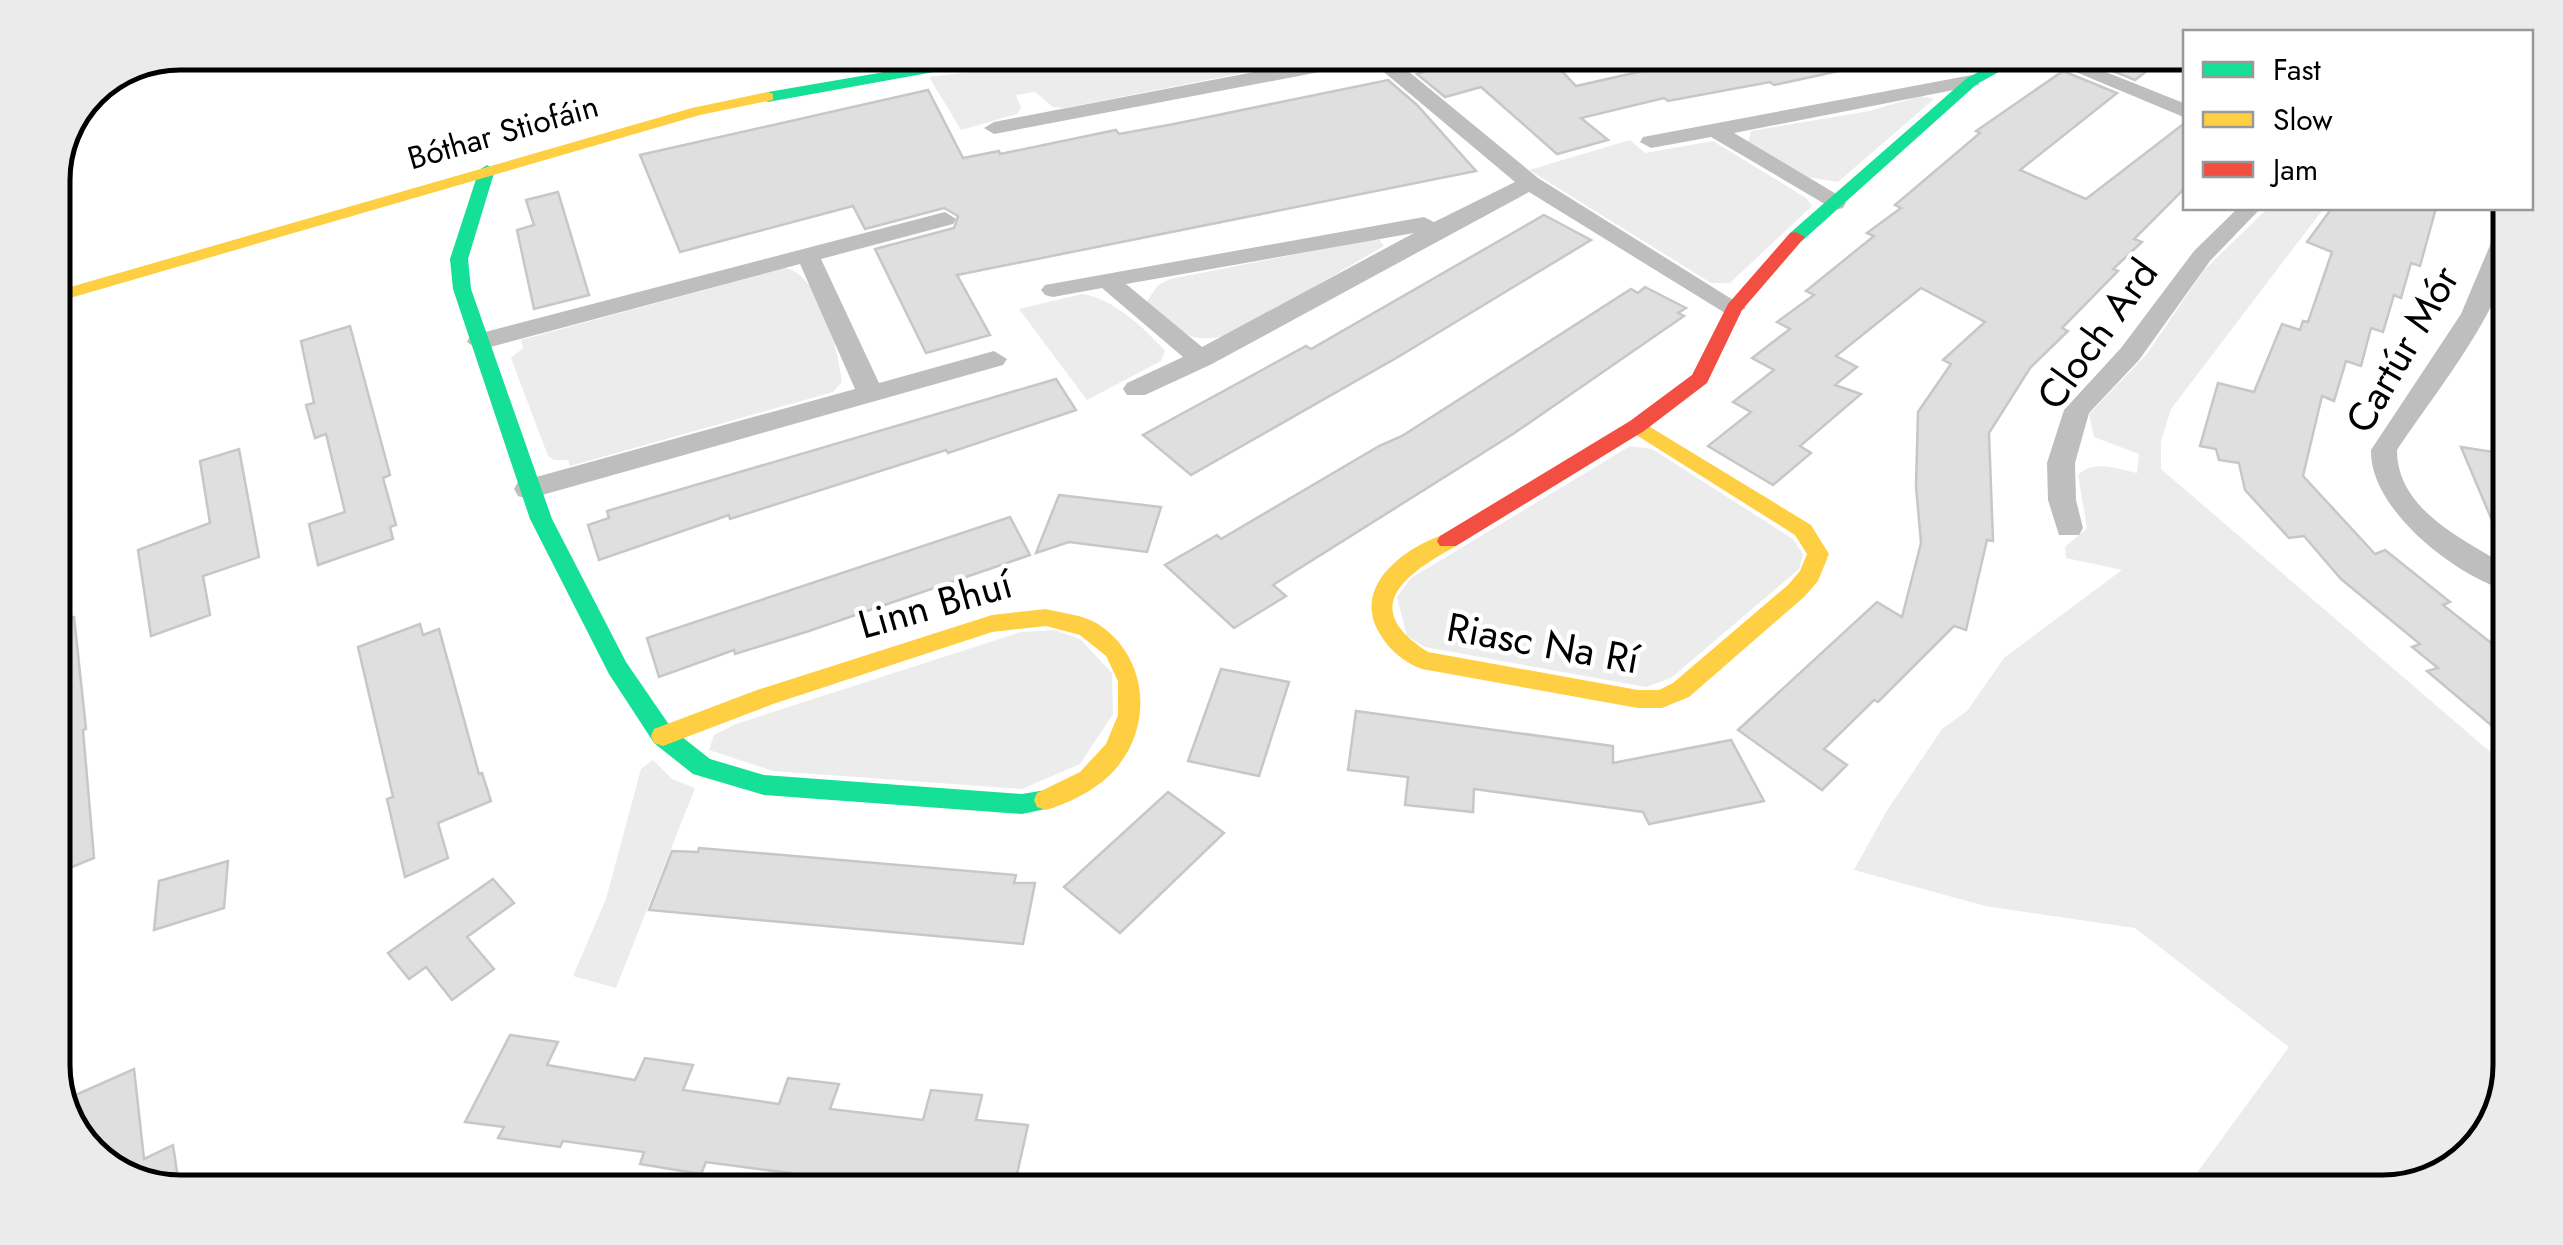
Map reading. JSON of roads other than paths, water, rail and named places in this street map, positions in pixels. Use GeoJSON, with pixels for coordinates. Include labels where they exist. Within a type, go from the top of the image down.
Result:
{"type":"FeatureCollection","features":[{"type":"Feature","properties":{"kind":"street","name":"Bóthar Stiofáin"},"geometry":{"type":"LineString","coordinates":[[70,293],[487,170],[743,100],[912,70]]}},
{"type":"Feature","properties":{"kind":"street"},"geometry":{"type":"LineString","coordinates":[[994,128],[1292,70]]}},
{"type":"Feature","properties":{"kind":"street"},"geometry":{"type":"LineString","coordinates":[[1393,70],[1530,183],[1734,308]]}},
{"type":"Feature","properties":{"kind":"street"},"geometry":{"type":"LineString","coordinates":[[1713,130],[1835,202],[1972,81],[1993,70]]}},
{"type":"Feature","properties":{"kind":"street"},"geometry":{"type":"LineString","coordinates":[[2082,70],[2183,111]]}},
{"type":"Feature","properties":{"kind":"street"},"geometry":{"type":"LineString","coordinates":[[1651,142],[1972,81]]}},
{"type":"Feature","properties":{"kind":"street","name":"Linn Bhuí"},"geometry":{"type":"LineString","coordinates":[[487,170],[459,258],[462,289],[528,489],[617,668],[664,736],[702,767],[764,786],[1022,804],[1062,794],[1098,767],[1129,724],[1134,689],[1132,674],[1115,647],[1082,624],[1046,615],[993,624],[908,650],[704,718],[664,736]]}},
{"type":"Feature","properties":{"kind":"street"},"geometry":{"type":"LineString","coordinates":[[1136,389],[1201,358],[1457,216],[1530,183]]}},
{"type":"Feature","properties":{"kind":"street","name":"Riasc Na Rí"},"geometry":{"type":"LineString","coordinates":[[1637,426],[1803,530],[1818,550],[1818,557],[1802,585],[1681,690],[1662,699],[1638,699],[1422,660],[1393,640],[1383,624],[1379,603],[1396,574],[1637,426],[1700,379],[1734,308],[1768,264],[1835,202]]}},
{"type":"Feature","properties":{"kind":"street","name":"Cloch Ard"},"geometry":{"type":"LineString","coordinates":[[2069,528],[2062,500],[2061,463],[2077,410],[2130,354],[2202,256],[2248,210]]}},
{"type":"Feature","properties":{"kind":"street"},"geometry":{"type":"LineString","coordinates":[[1053,290],[1373,235],[1457,216]]}},
{"type":"Feature","properties":{"kind":"street"},"geometry":{"type":"LineString","coordinates":[[479,342],[945,219]]}},
{"type":"Feature","properties":{"kind":"street"},"geometry":{"type":"LineString","coordinates":[[807,254],[851,344],[870,394]]}},
{"type":"Feature","properties":{"kind":"street","name":"Cartúr Mór"},"geometry":{"type":"LineString","coordinates":[[2493,270],[2466,326],[2384,450],[2381,462],[2382,475],[2395,498],[2461,552],[2493,572]]}},
{"type":"Feature","properties":{"kind":"street"},"geometry":{"type":"LineString","coordinates":[[1108,282],[1201,358]]}},
{"type":"Feature","properties":{"kind":"street"},"geometry":{"type":"LineString","coordinates":[[528,489],[994,358]]}}]}
